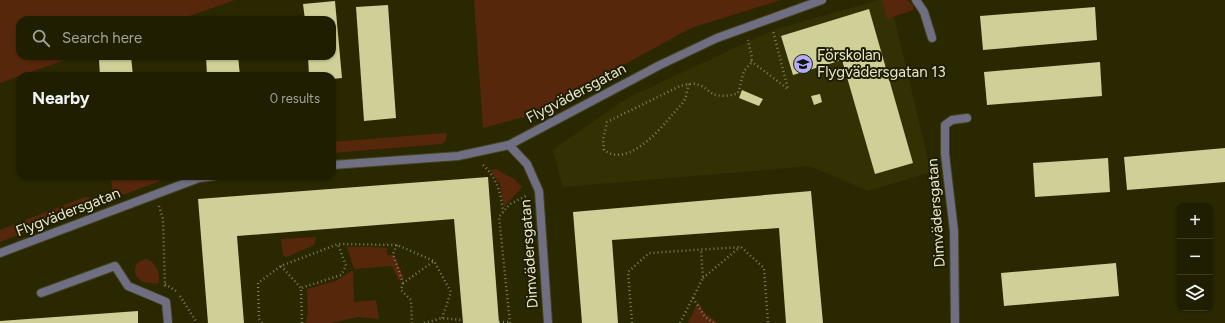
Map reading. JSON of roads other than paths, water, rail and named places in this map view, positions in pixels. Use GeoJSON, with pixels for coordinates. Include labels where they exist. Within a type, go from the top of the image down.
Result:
{"type":"FeatureCollection","features":[{"type":"Feature","properties":{"kind":"street","name":"Flygvädersgatan"},"geometry":{"type":"LineString","coordinates":[[336,165],[472,154],[510,145],[660,64],[717,38],[822,0]]}},
{"type":"Feature","properties":{"kind":"street"},"geometry":{"type":"LineString","coordinates":[[916,0],[924,12],[932,38]]}},
{"type":"Feature","properties":{"kind":"street","name":"Dimvädersgatan"},"geometry":{"type":"LineString","coordinates":[[955,323],[954,231],[945,154],[945,125],[952,120],[967,118]]}},
{"type":"Feature","properties":{"kind":"street","name":"Dimvädersgatan"},"geometry":{"type":"LineString","coordinates":[[510,145],[527,164],[539,191],[548,323]]}},
{"type":"Feature","properties":{"kind":"street","name":"Flygvädersgatan"},"geometry":{"type":"LineString","coordinates":[[0,253],[194,180]]}},
{"type":"Feature","properties":{"kind":"street"},"geometry":{"type":"LineString","coordinates":[[42,293],[115,266],[128,286],[166,302],[168,323]]}},
{"type":"Feature","properties":{"kind":"place","name":"Förskolan Flygvädersgatan 13"},"geometry":{"type":"Point","coordinates":[803,64]}}]}
